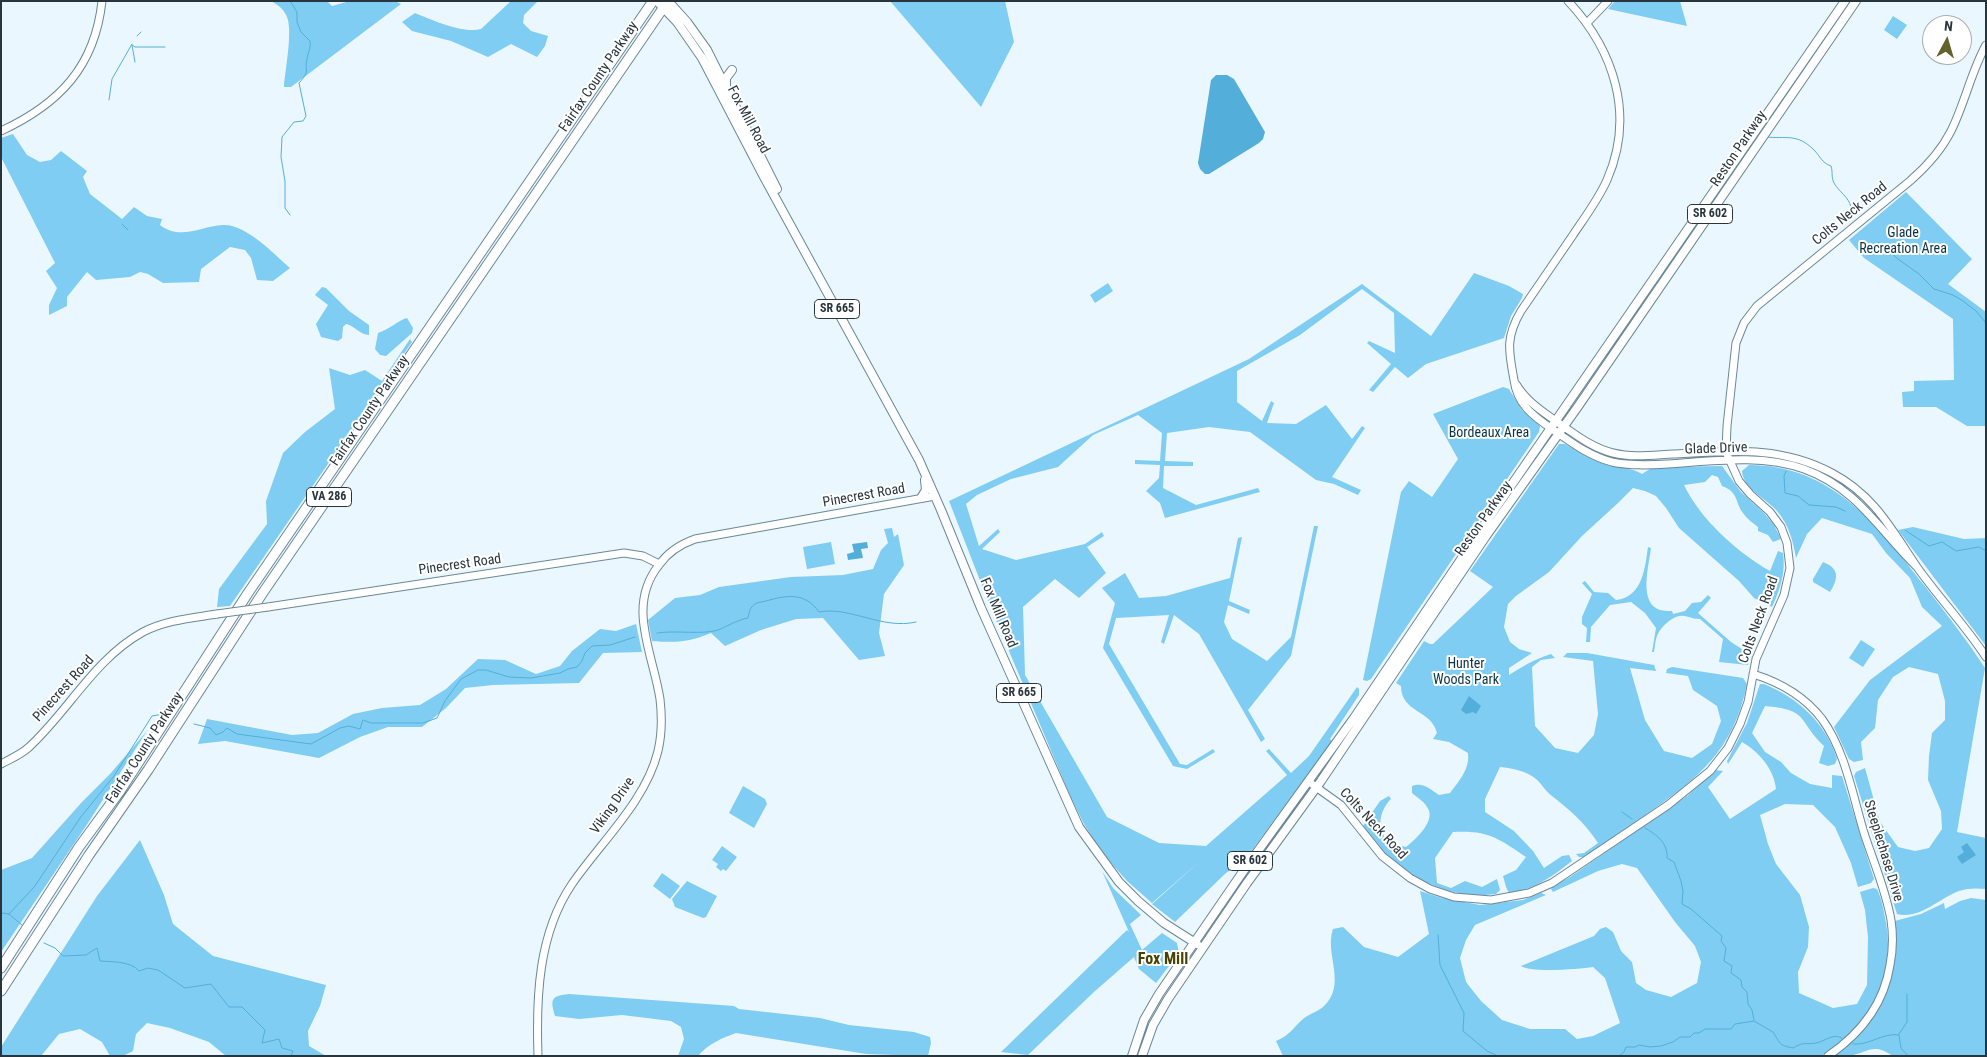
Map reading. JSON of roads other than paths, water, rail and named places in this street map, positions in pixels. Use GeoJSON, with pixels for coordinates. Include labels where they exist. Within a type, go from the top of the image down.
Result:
{"type":"FeatureCollection","features":[{"type":"Feature","properties":{"kind":"highway","name":"Fairfax County Parkway"},"geometry":{"type":"LineString","coordinates":[[1,968],[79,848],[125,784],[248,593],[653,1]]}},
{"type":"Feature","properties":{"kind":"highway","name":"Fairfax County Parkway"},"geometry":{"type":"LineString","coordinates":[[1,991],[88,855],[148,770],[262,594],[664,3]]}},
{"type":"Feature","properties":{"kind":"main road","name":"Reston Parkway"},"geometry":{"type":"LineString","coordinates":[[1132,1054],[1151,1007],[1194,943],[1242,873],[1309,782],[1845,1]]}},
{"type":"Feature","properties":{"kind":"main road","name":"Reston Parkway"},"geometry":{"type":"LineString","coordinates":[[1142,1056],[1159,1013],[1856,1]]}},
{"type":"Feature","properties":{"kind":"main road","name":"Fox Mill Road"},"geometry":{"type":"LineString","coordinates":[[664,3],[687,22],[701,41],[808,256]]}},
{"type":"Feature","properties":{"kind":"main road","name":"Fox Mill Road"},"geometry":{"type":"LineString","coordinates":[[664,3],[702,58],[764,177],[923,470],[981,608],[1079,827],[1119,882],[1138,901],[1164,923],[1203,948]]}},
{"type":"Feature","properties":{"kind":"main road"},"geometry":{"type":"LineString","coordinates":[[726,88],[726,78],[732,70]]}},
{"type":"Feature","properties":{"kind":"main road"},"geometry":{"type":"LineString","coordinates":[[921,498],[926,490],[923,470]]}},
{"type":"Feature","properties":{"kind":"street"},"geometry":{"type":"LineString","coordinates":[[1,131],[22,121],[44,107],[77,74],[94,42],[102,1]]}},
{"type":"Feature","properties":{"kind":"street","name":"Glade Drive"},"geometry":{"type":"LineString","coordinates":[[1568,1],[1587,23],[1606,54],[1616,86],[1619,124],[1615,154],[1599,196],[1516,320],[1510,338],[1509,352],[1514,379],[1523,394],[1554,425],[1595,456],[1624,464],[1759,460],[1781,463],[1809,471],[1830,481],[1862,505],[1903,553],[1918,567]]}},
{"type":"Feature","properties":{"kind":"street"},"geometry":{"type":"LineString","coordinates":[[1587,23],[1608,1]]}},
{"type":"Feature","properties":{"kind":"street","name":"Colts Neck Road"},"geometry":{"type":"LineString","coordinates":[[1309,782],[1341,805],[1382,856],[1399,871],[1420,884],[1443,894],[1468,899],[1492,900],[1519,896],[1539,890],[1552,883],[1668,806],[1701,780],[1718,761],[1734,737],[1748,702],[1760,649],[1786,588],[1790,568],[1789,551],[1784,534],[1775,518],[1745,489],[1734,474],[1726,452],[1737,337],[1748,316],[1760,302],[1910,182],[1932,159],[1952,130],[1970,78],[1986,45]]}},
{"type":"Feature","properties":{"kind":"street","name":"Glade Drive"},"geometry":{"type":"LineString","coordinates":[[1561,430],[1596,447],[1623,455],[1752,451],[1781,454],[1805,461],[1834,473],[1863,494],[1879,510],[1918,567],[1986,657]]}},
{"type":"Feature","properties":{"kind":"street","name":"Pinecrest Road"},"geometry":{"type":"LineString","coordinates":[[1,764],[27,749],[110,657],[131,639],[145,631],[170,622],[624,554],[643,556],[659,564],[669,553],[681,545],[701,537],[935,496]]}},
{"type":"Feature","properties":{"kind":"street","name":"Viking Drive"},"geometry":{"type":"LineString","coordinates":[[538,1056],[538,1012],[542,964],[545,946],[554,918],[573,883],[640,792],[652,768],[657,752],[661,728],[660,698],[642,615],[645,590],[659,564]]}},
{"type":"Feature","properties":{"kind":"street","name":"Steeplechase Drive"},"geometry":{"type":"LineString","coordinates":[[1753,674],[1782,686],[1801,698],[1822,719],[1833,737],[1845,769],[1891,922],[1892,945],[1890,965],[1880,999],[1861,1029],[1828,1056]]}},
{"type":"Feature","properties":{"kind":"waterway"},"geometry":{"type":"LineString","coordinates":[[290,1],[297,12],[297,22],[301,32],[310,41],[310,48],[306,63],[306,73],[299,83],[306,116],[303,121],[294,122],[282,137],[281,157],[285,181],[285,208],[290,215]]}},
{"type":"Feature","properties":{"kind":"waterway"},"geometry":{"type":"LineString","coordinates":[[137,36],[141,32]]}},
{"type":"Feature","properties":{"kind":"waterway"},"geometry":{"type":"LineString","coordinates":[[109,100],[112,79],[132,44]]}},
{"type":"Feature","properties":{"kind":"waterway"},"geometry":{"type":"LineString","coordinates":[[132,45],[135,47],[165,47]]}},
{"type":"Feature","properties":{"kind":"waterway"},"geometry":{"type":"LineString","coordinates":[[132,45],[135,62]]}},
{"type":"Feature","properties":{"kind":"waterway"},"geometry":{"type":"LineString","coordinates":[[1766,137],[1797,139],[1808,145],[1823,161],[1831,166],[1834,183],[1848,200],[1851,207]]}},
{"type":"Feature","properties":{"kind":"waterway"},"geometry":{"type":"LineString","coordinates":[[122,224],[128,230]]}},
{"type":"Feature","properties":{"kind":"waterway"},"geometry":{"type":"LineString","coordinates":[[1878,242],[1919,274],[1934,289],[1953,295],[1963,301],[1976,311],[1986,323]]}},
{"type":"Feature","properties":{"kind":"waterway"},"geometry":{"type":"LineString","coordinates":[[1786,471],[1784,476],[1785,493],[1798,496],[1809,505],[1836,507],[1845,511]]}},
{"type":"Feature","properties":{"kind":"waterway"},"geometry":{"type":"LineString","coordinates":[[1905,530],[1929,546],[1942,542],[1956,551],[1979,547],[1986,551]]}},
{"type":"Feature","properties":{"kind":"waterway"},"geometry":{"type":"LineString","coordinates":[[657,633],[718,630],[748,618],[751,608],[756,603],[788,597],[802,598],[819,612],[842,612],[891,623],[916,622]]}},
{"type":"Feature","properties":{"kind":"waterway"},"geometry":{"type":"LineString","coordinates":[[194,724],[210,728],[216,735],[227,728],[237,734],[311,744],[340,728],[349,726],[360,729],[363,720],[371,723],[423,723],[437,718],[445,701],[461,679],[478,670],[486,670],[509,677],[531,678],[560,673],[577,667],[585,653],[592,646],[610,645],[635,637]]}},
{"type":"Feature","properties":{"kind":"waterway"},"geometry":{"type":"LineString","coordinates":[[9,914],[35,886],[80,818],[114,776],[152,716],[163,714]]}},
{"type":"Feature","properties":{"kind":"waterway"},"geometry":{"type":"LineString","coordinates":[[1622,812],[1632,819]]}},
{"type":"Feature","properties":{"kind":"waterway"},"geometry":{"type":"LineString","coordinates":[[1645,828],[1661,840],[1666,848],[1667,858],[1674,862],[1683,891],[1682,904],[1691,909],[1722,936],[1721,941],[1726,948],[1724,961],[1732,966],[1731,973],[1741,980],[1742,987],[1747,992],[1748,1004],[1752,1010],[1754,1020]]}},
{"type":"Feature","properties":{"kind":"waterway"},"geometry":{"type":"LineString","coordinates":[[1,913],[9,914],[23,926]]}},
{"type":"Feature","properties":{"kind":"waterway"},"geometry":{"type":"LineString","coordinates":[[1438,935],[1440,965],[1464,1013],[1463,1031],[1487,1051],[1498,1056]]}},
{"type":"Feature","properties":{"kind":"waterway"},"geometry":{"type":"LineString","coordinates":[[44,943],[55,948],[63,956],[86,955],[97,948],[100,961],[131,965],[139,971],[148,968],[158,970],[185,988],[211,984],[229,1007],[242,1007],[265,1030],[262,1043],[279,1039],[282,1048],[293,1051],[291,1056]]}},
{"type":"Feature","properties":{"kind":"waterway"},"geometry":{"type":"LineString","coordinates":[[1899,1034],[1907,1022],[1907,994]]}},
{"type":"Feature","properties":{"kind":"waterway"},"geometry":{"type":"LineString","coordinates":[[1619,1056],[1626,1047],[1639,1045],[1661,1046],[1673,1042],[1680,1037],[1690,1037],[1694,1033],[1699,1033],[1705,1029],[1731,1029],[1735,1024],[1754,1021],[1773,1032],[1782,1045],[1793,1048],[1802,1044],[1820,1042],[1835,1036],[1842,1038]]}},
{"type":"Feature","properties":{"kind":"waterway"},"geometry":{"type":"LineString","coordinates":[[1853,1044],[1865,1043],[1887,1035],[1899,1035]]}},
{"type":"Feature","properties":{"kind":"waterway"},"geometry":{"type":"LineString","coordinates":[[1899,1035],[1901,1048],[1908,1056]]}},
{"type":"Feature","properties":{"kind":"district","name":"Fox Mill"},"geometry":{"type":"Point","coordinates":[1163,960]}},
{"type":"Feature","properties":{"kind":"park label","name":"Glade Recreation Area"},"geometry":{"type":"Point","coordinates":[1903,242]}},
{"type":"Feature","properties":{"kind":"park label","name":"Bordeaux Area"},"geometry":{"type":"Point","coordinates":[1489,433]}},
{"type":"Feature","properties":{"kind":"park label","name":"Hunter Woods Park"},"geometry":{"type":"Point","coordinates":[1466,672]}}]}
